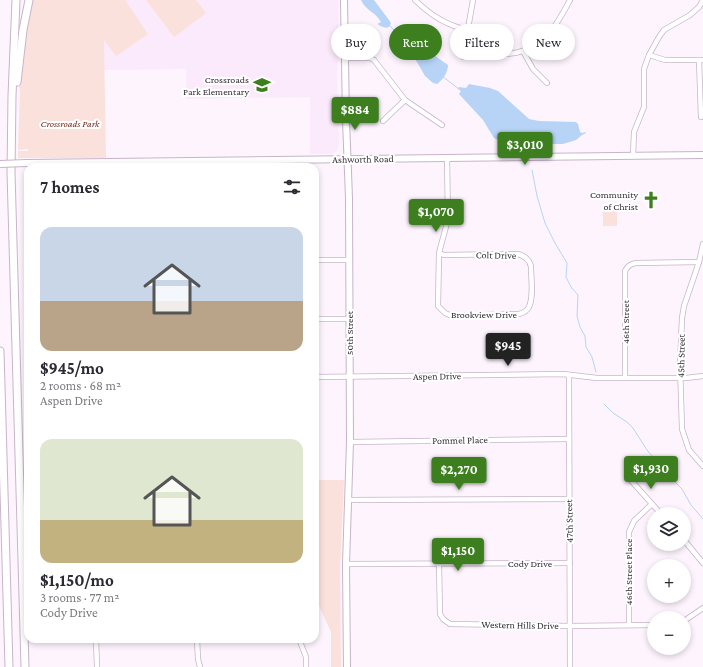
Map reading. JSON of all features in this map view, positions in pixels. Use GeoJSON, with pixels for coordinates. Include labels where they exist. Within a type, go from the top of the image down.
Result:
{"type":"FeatureCollection","features":[{"type":"Feature","properties":{"kind":"highway"},"geometry":{"type":"LineString","coordinates":[[16,0],[12,148],[17,400],[24,634]]}},
{"type":"Feature","properties":{"kind":"highway"},"geometry":{"type":"LineString","coordinates":[[12,148],[23,30],[29,0]]}},
{"type":"Feature","properties":{"kind":"highway"},"geometry":{"type":"LineString","coordinates":[[0,351],[9,667]]}},
{"type":"Feature","properties":{"kind":"highway"},"geometry":{"type":"LineString","coordinates":[[24,643],[25,667]]}},
{"type":"Feature","properties":{"kind":"main road","name":"50th Street"},"geometry":{"type":"LineString","coordinates":[[344,0],[344,24]]}},
{"type":"Feature","properties":{"kind":"main road","name":"50th Street"},"geometry":{"type":"LineString","coordinates":[[345,60],[350,377],[349,500],[346,564],[347,667]]}},
{"type":"Feature","properties":{"kind":"main road","name":"Ashworth Road"},"geometry":{"type":"LineString","coordinates":[[265,163],[447,158],[703,155]]}},
{"type":"Feature","properties":{"kind":"main road","name":"Ashworth Road"},"geometry":{"type":"LineString","coordinates":[[0,164],[24,163]]}},
{"type":"Feature","properties":{"kind":"street"},"geometry":{"type":"LineString","coordinates":[[415,0],[426,10],[450,25]]}},
{"type":"Feature","properties":{"kind":"street"},"geometry":{"type":"LineString","coordinates":[[469,24],[473,0]]}},
{"type":"Feature","properties":{"kind":"street"},"geometry":{"type":"LineString","coordinates":[[555,24],[570,0]]}},
{"type":"Feature","properties":{"kind":"street"},"geometry":{"type":"LineString","coordinates":[[633,156],[634,132],[644,107],[644,69],[649,55],[664,30],[690,15],[699,7],[703,0]]}},
{"type":"Feature","properties":{"kind":"street"},"geometry":{"type":"LineString","coordinates":[[649,55],[665,60],[701,60],[701,117]]}},
{"type":"Feature","properties":{"kind":"street"},"geometry":{"type":"LineString","coordinates":[[374,60],[405,100],[442,125]]}},
{"type":"Feature","properties":{"kind":"street"},"geometry":{"type":"LineString","coordinates":[[528,60],[533,69],[547,83]]}},
{"type":"Feature","properties":{"kind":"street"},"geometry":{"type":"LineString","coordinates":[[383,121],[405,100]]}},
{"type":"Feature","properties":{"kind":"street"},"geometry":{"type":"LineString","coordinates":[[439,253],[448,219],[447,158]]}},
{"type":"Feature","properties":{"kind":"street","name":"45th Street"},"geometry":{"type":"LineString","coordinates":[[703,244],[699,262],[687,295],[682,318],[680,378],[682,429],[689,450],[703,466]]}},
{"type":"Feature","properties":{"kind":"street","name":"Brookview Drive"},"geometry":{"type":"LineString","coordinates":[[439,253],[438,306],[445,313],[452,316],[519,314],[524,313],[529,307]]}},
{"type":"Feature","properties":{"kind":"street","name":"Colt Drive"},"geometry":{"type":"LineString","coordinates":[[439,253],[518,254],[525,257],[531,267],[531,297],[529,307]]}},
{"type":"Feature","properties":{"kind":"street"},"geometry":{"type":"LineString","coordinates":[[319,260],[349,260]]}},
{"type":"Feature","properties":{"kind":"street","name":"46th Street"},"geometry":{"type":"LineString","coordinates":[[625,378],[625,271],[628,266],[636,263],[699,262]]}},
{"type":"Feature","properties":{"kind":"street"},"geometry":{"type":"LineString","coordinates":[[319,319],[349,319]]}},
{"type":"Feature","properties":{"kind":"street","name":"Aspen Drive"},"geometry":{"type":"LineString","coordinates":[[319,377],[569,375],[592,378],[680,378],[703,376]]}},
{"type":"Feature","properties":{"kind":"street","name":"47th Street"},"geometry":{"type":"LineString","coordinates":[[569,375],[570,667]]}},
{"type":"Feature","properties":{"kind":"street","name":"Pommel Place"},"geometry":{"type":"LineString","coordinates":[[350,442],[569,439]]}},
{"type":"Feature","properties":{"kind":"street"},"geometry":{"type":"LineString","coordinates":[[699,461],[703,457]]}},
{"type":"Feature","properties":{"kind":"street"},"geometry":{"type":"LineString","coordinates":[[628,477],[655,507]]}},
{"type":"Feature","properties":{"kind":"street"},"geometry":{"type":"LineString","coordinates":[[349,500],[569,499]]}},
{"type":"Feature","properties":{"kind":"street","name":"46th Street Place"},"geometry":{"type":"LineString","coordinates":[[629,625],[629,532],[634,521],[652,504]]}},
{"type":"Feature","properties":{"kind":"street"},"geometry":{"type":"LineString","coordinates":[[691,548],[703,563]]}},
{"type":"Feature","properties":{"kind":"street","name":"Cody Drive"},"geometry":{"type":"LineString","coordinates":[[346,564],[570,563]]}},
{"type":"Feature","properties":{"kind":"street","name":"Western Hills Drive"},"geometry":{"type":"LineString","coordinates":[[440,564],[440,614],[443,619],[450,624],[571,626],[647,625]]}},
{"type":"Feature","properties":{"kind":"street"},"geometry":{"type":"LineString","coordinates":[[691,616],[703,608]]}},
{"type":"Feature","properties":{"kind":"street"},"geometry":{"type":"LineString","coordinates":[[96,643],[97,667]]}},
{"type":"Feature","properties":{"kind":"street"},"geometry":{"type":"LineString","coordinates":[[197,643],[200,667]]}},
{"type":"Feature","properties":{"kind":"street"},"geometry":{"type":"LineString","coordinates":[[301,643],[306,657],[306,667]]}},
{"type":"Feature","properties":{"kind":"shaded area","name":"Crossroads Park Elementary"},"geometry":{"type":"Polygon","coordinates":[[[103,0],[338,0],[338,24],[331,24],[331,60],[338,60],[337,73],[339,144],[337,151],[331,154],[310,154],[310,97],[186,99],[186,69],[104,70],[103,0]]]}},
{"type":"Feature","properties":{"kind":"green space","name":"Crossroads Park"},"geometry":{"type":"Polygon","coordinates":[[[32,0],[125,0],[148,34],[116,56],[104,40],[106,158],[18,158],[18,151],[28,151],[28,149],[18,150],[19,88],[21,58],[32,0]]]}},
{"type":"Feature","properties":{"kind":"green space"},"geometry":{"type":"Polygon","coordinates":[[[146,0],[196,0],[206,13],[174,37],[146,0]]]}},
{"type":"Feature","properties":{"kind":"green space"},"geometry":{"type":"Polygon","coordinates":[[[603,206],[617,206],[617,226],[603,226],[603,206]]]}},
{"type":"Feature","properties":{"kind":"green space"},"geometry":{"type":"Polygon","coordinates":[[[319,480],[344,480],[340,569],[341,667],[331,667],[331,632],[319,606],[319,480]]]}},
{"type":"Feature","properties":{"kind":"water"},"geometry":{"type":"Polygon","coordinates":[[[361,0],[374,0],[391,23],[389,24],[389,27],[385,28],[381,26],[381,24],[377,24],[381,22],[379,19],[363,4],[361,0]]]}},
{"type":"Feature","properties":{"kind":"water"},"geometry":{"type":"Polygon","coordinates":[[[415,60],[441,60],[448,65],[445,76],[437,84],[433,83],[425,76],[415,60]]]}},
{"type":"Feature","properties":{"kind":"water"},"geometry":{"type":"Polygon","coordinates":[[[469,84],[498,91],[529,119],[539,121],[576,122],[580,132],[586,133],[576,140],[563,144],[552,144],[538,137],[532,142],[527,137],[520,137],[519,142],[502,142],[494,138],[483,120],[459,94],[461,91],[458,88],[459,87],[466,88],[469,84]]]}},
{"type":"Feature","properties":{"kind":"waterway"},"geometry":{"type":"LineString","coordinates":[[442,76],[460,90]]}},
{"type":"Feature","properties":{"kind":"waterway"},"geometry":{"type":"LineString","coordinates":[[532,142],[532,148]]}},
{"type":"Feature","properties":{"kind":"waterway"},"geometry":{"type":"LineString","coordinates":[[532,170],[537,196],[545,223],[567,263],[566,277],[571,287],[578,295],[577,316],[580,327],[585,336],[586,347],[592,357],[596,372]]}},
{"type":"Feature","properties":{"kind":"waterway"},"geometry":{"type":"LineString","coordinates":[[604,404],[633,428],[647,450],[682,489],[691,505],[703,519]]}},
{"type":"Feature","properties":{"kind":"place","name":"Crossroads Park Elementary"},"geometry":{"type":"Point","coordinates":[262,85]}},
{"type":"Feature","properties":{"kind":"place","name":"Community of Christ"},"geometry":{"type":"Point","coordinates":[651,200]}}]}
